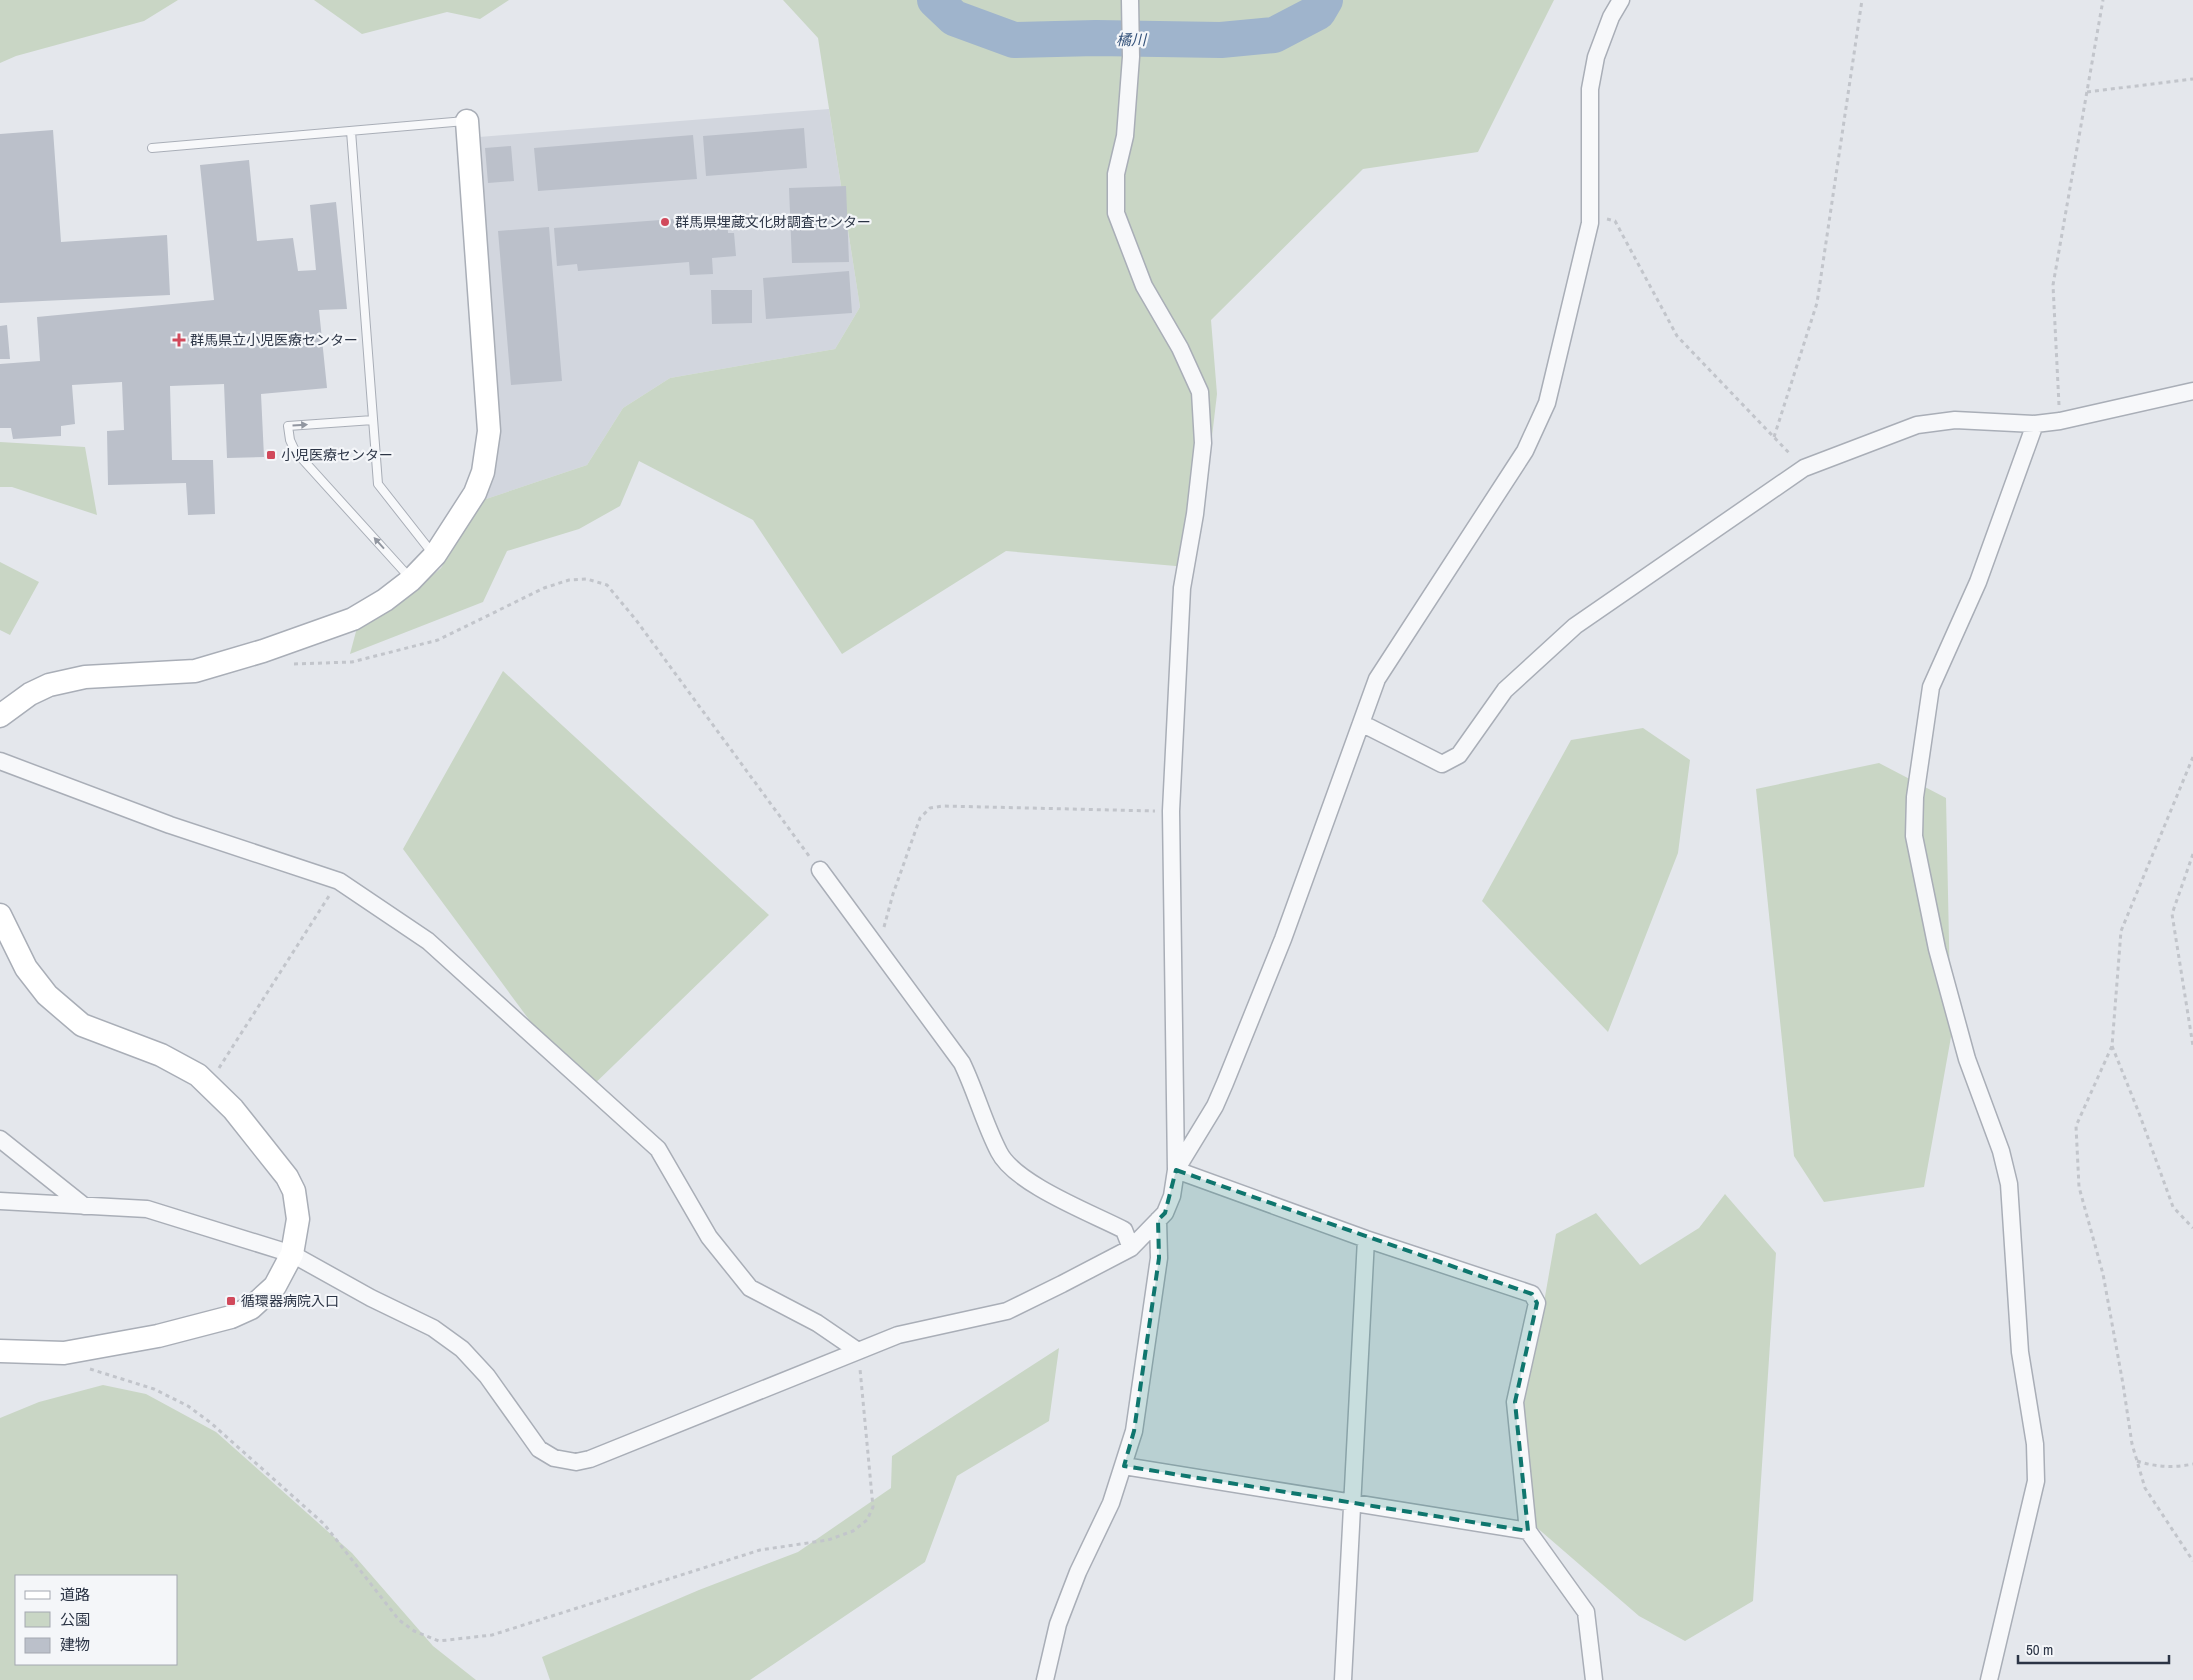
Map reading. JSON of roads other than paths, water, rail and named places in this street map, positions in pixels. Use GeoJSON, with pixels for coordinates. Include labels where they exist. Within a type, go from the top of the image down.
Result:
{"type":"FeatureCollection","features":[{"type":"Feature","properties":{"kind":"street"},"geometry":{"type":"LineString","coordinates":[[0,1201],[147,1209],[292,1254],[440,1333],[462,1349],[487,1376],[539,1449],[554,1458],[576,1462],[590,1459],[898,1335],[1006,1311],[1132,1248],[1165,1213],[1172,1196],[1176,1170],[1171,811],[1182,588],[1203,443],[1200,392],[1180,348],[1144,286],[1116,213],[1116,174],[1125,136],[1131,57],[1130,0]]}},
{"type":"Feature","properties":{"kind":"street"},"geometry":{"type":"LineString","coordinates":[[1176,1170],[1214,1106],[1225,1083],[1283,940],[1377,679],[1525,451],[1547,403],[1590,223],[1590,89],[1596,57],[1603,34],[1622,0]]}},
{"type":"Feature","properties":{"kind":"street"},"geometry":{"type":"LineString","coordinates":[[0,716],[30,694],[49,685],[85,677],[195,671],[353,619],[385,600],[411,580],[434,556],[475,492],[483,472],[489,431],[467,121]]}},
{"type":"Feature","properties":{"kind":"street"},"geometry":{"type":"LineString","coordinates":[[1361,723],[1442,764],[1459,755],[1505,690],[1575,626],[1804,468],[1917,425],[1955,420],[2034,424],[2060,421],[2193,391]]}},
{"type":"Feature","properties":{"kind":"street"},"geometry":{"type":"LineString","coordinates":[[1989,1680],[2036,1482],[2034,1444],[2020,1352],[2009,1184],[2001,1151],[1967,1059],[1937,949],[1914,836],[1915,796],[1931,687],[1978,582],[2034,424]]}},
{"type":"Feature","properties":{"kind":"street"},"geometry":{"type":"LineString","coordinates":[[0,760],[170,825],[339,881],[428,942],[658,1149],[709,1237],[750,1288],[817,1324],[858,1351]]}},
{"type":"Feature","properties":{"kind":"street"},"geometry":{"type":"LineString","coordinates":[[820,870],[962,1063],[974,1087],[999,1153],[1007,1164],[1034,1185],[1124,1230],[1132,1248]]}},
{"type":"Feature","properties":{"kind":"street"},"geometry":{"type":"LineString","coordinates":[[0,915],[32,975],[47,995],[82,1025],[161,1055],[198,1075],[233,1108],[287,1177],[294,1190],[298,1219],[292,1254],[284,1273],[270,1292],[251,1308],[232,1318],[158,1336],[64,1353],[0,1351]]}},
{"type":"Feature","properties":{"kind":"street"},"geometry":{"type":"LineString","coordinates":[[0,1139],[84,1206]]}},
{"type":"Feature","properties":{"kind":"street"},"geometry":{"type":"LineString","coordinates":[[1176,1170],[1366,1239],[1532,1294],[1537,1303],[1515,1402],[1528,1531],[1586,1612],[1594,1680]]}},
{"type":"Feature","properties":{"kind":"street"},"geometry":{"type":"LineString","coordinates":[[1045,1680],[1058,1624],[1078,1572],[1112,1503],[1134,1431],[1156,1277],[1158,1220]]}},
{"type":"Feature","properties":{"kind":"street"},"geometry":{"type":"LineString","coordinates":[[1343,1680],[1366,1239]]}},
{"type":"Feature","properties":{"kind":"street"},"geometry":{"type":"LineString","coordinates":[[1124,1466],[1528,1531]]}},
{"type":"Feature","properties":{"kind":"lane"},"geometry":{"type":"LineString","coordinates":[[152,148],[467,121]]}},
{"type":"Feature","properties":{"kind":"lane"},"geometry":{"type":"LineString","coordinates":[[351,131],[378,484],[434,556]]}},
{"type":"Feature","properties":{"kind":"lane"},"geometry":{"type":"LineString","coordinates":[[373,420],[288,426],[290,440],[295,451],[411,580]]}},
{"type":"Feature","properties":{"kind":"waterway","name":"橘川"},"geometry":{"type":"LineString","coordinates":[[935,0],[954,18],[1014,40],[1096,38],[1221,40],[1274,35],[1318,12],[1325,0]]}},
{"type":"Feature","properties":{"kind":"place","name":"群馬県埋蔵文化財調査センター"},"geometry":{"type":"Point","coordinates":[665,222]}},
{"type":"Feature","properties":{"kind":"place","name":"群馬県立小児医療センター"},"geometry":{"type":"Point","coordinates":[179,340]}},
{"type":"Feature","properties":{"kind":"place","name":"小児医療センター"},"geometry":{"type":"Point","coordinates":[271,455]}},
{"type":"Feature","properties":{"kind":"place","name":"循環器病院入口"},"geometry":{"type":"Point","coordinates":[231,1301]}}]}
